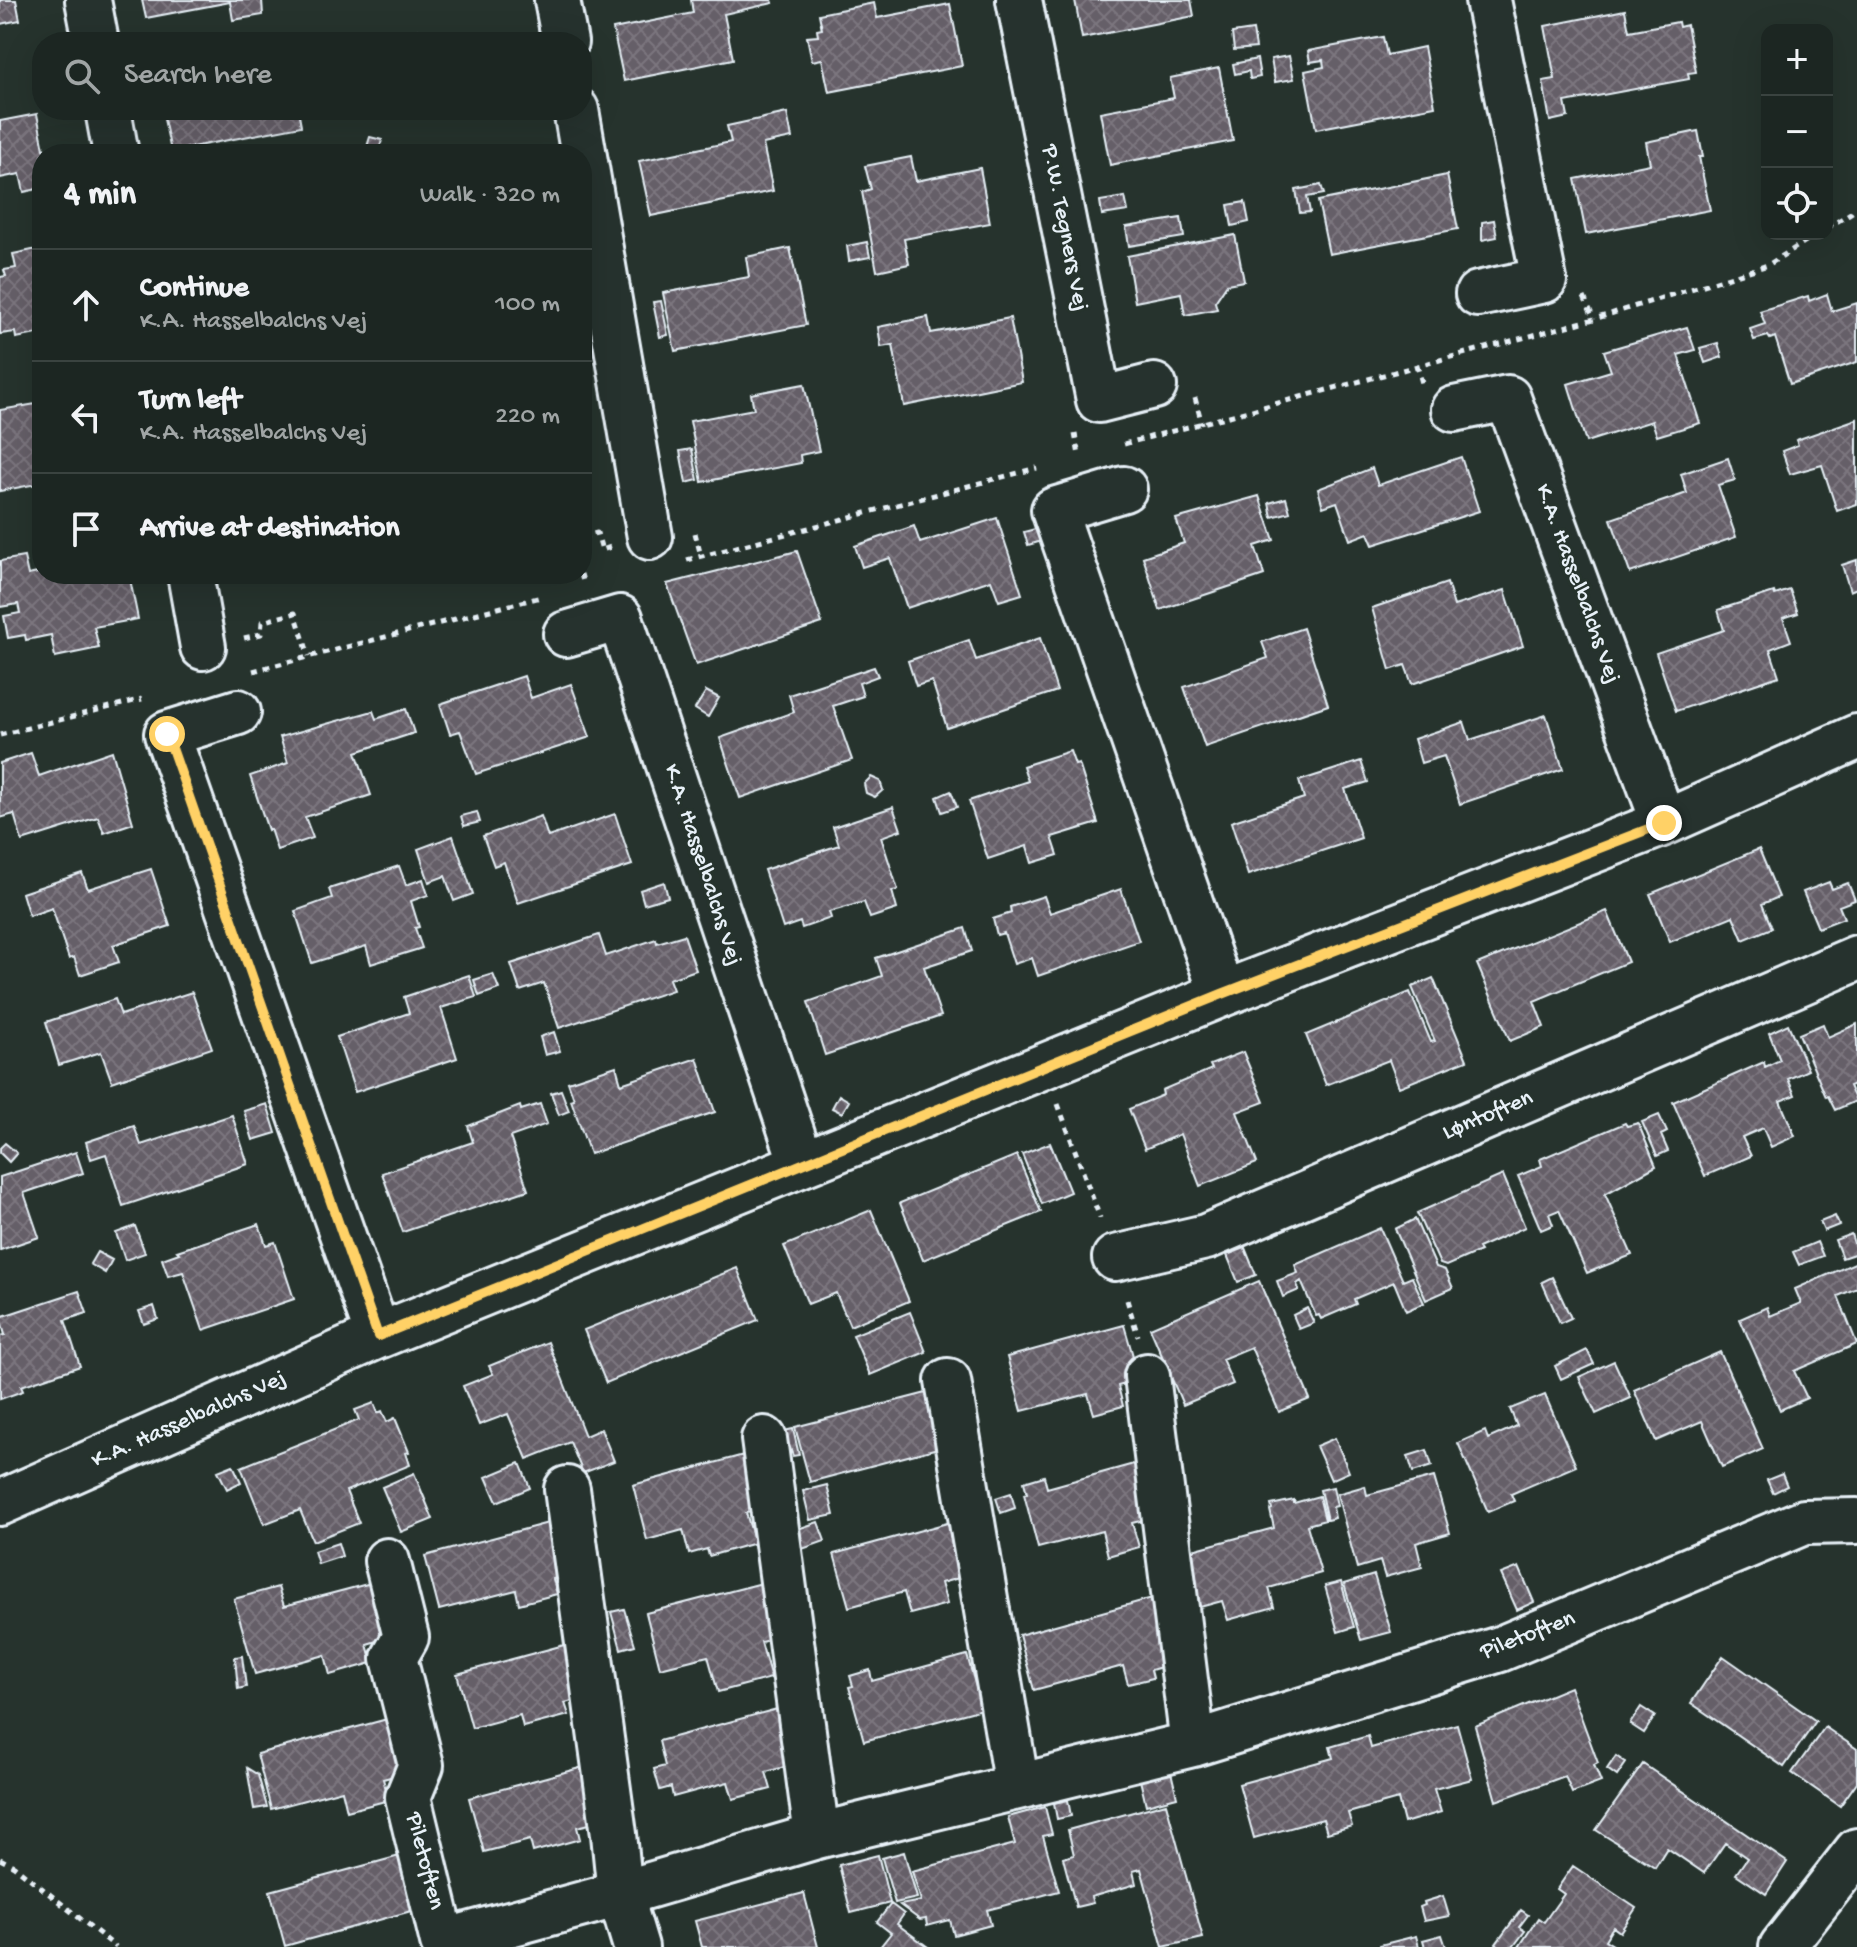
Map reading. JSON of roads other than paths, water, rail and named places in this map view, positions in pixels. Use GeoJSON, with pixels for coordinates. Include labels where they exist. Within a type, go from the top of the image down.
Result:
{"type":"FeatureCollection","features":[{"type":"Feature","properties":{"kind":"street"},"geometry":{"type":"LineString","coordinates":[[88,0],[94,32]]}},
{"type":"Feature","properties":{"kind":"street"},"geometry":{"type":"LineString","coordinates":[[557,0],[563,32]]}},
{"type":"Feature","properties":{"kind":"street","name":"P.W. Tegners Vej"},"geometry":{"type":"LineString","coordinates":[[1019,0],[1099,400],[1154,386]]}},
{"type":"Feature","properties":{"kind":"street"},"geometry":{"type":"LineString","coordinates":[[1478,294],[1544,280],[1488,0]]}},
{"type":"Feature","properties":{"kind":"street"},"geometry":{"type":"LineString","coordinates":[[110,120],[114,144]]}},
{"type":"Feature","properties":{"kind":"street"},"geometry":{"type":"LineString","coordinates":[[578,120],[582,144]]}},
{"type":"Feature","properties":{"kind":"street"},"geometry":{"type":"LineString","coordinates":[[592,202],[650,537]]}},
{"type":"Feature","properties":{"kind":"street","name":"K.A. Hasselbalchs Vej"},"geometry":{"type":"LineString","coordinates":[[1454,409],[1508,398],[1664,823]]}},
{"type":"Feature","properties":{"kind":"street"},"geometry":{"type":"LineString","coordinates":[[1124,489],[1054,510],[1222,994]]}},
{"type":"Feature","properties":{"kind":"street"},"geometry":{"type":"LineString","coordinates":[[192,584],[203,647]]}},
{"type":"Feature","properties":{"kind":"street","name":"K.A. Hasselbalchs Vej"},"geometry":{"type":"LineString","coordinates":[[561,613],[620,618],[802,1164]]}},
{"type":"Feature","properties":{"kind":"street"},"geometry":{"type":"LineString","coordinates":[[242,692],[167,734],[378,1336]]}},
{"type":"Feature","properties":{"kind":"street","name":"K.A. Hasselbalchs Vej"},"geometry":{"type":"LineString","coordinates":[[0,1503],[378,1336],[1222,994],[1853,750]]}},
{"type":"Feature","properties":{"kind":"street","name":"Løntoften"},"geometry":{"type":"LineString","coordinates":[[1115,1258],[1206,1237],[1857,958]]}},
{"type":"Feature","properties":{"kind":"street"},"geometry":{"type":"LineString","coordinates":[[1147,1376],[1193,1744]]}},
{"type":"Feature","properties":{"kind":"street"},"geometry":{"type":"LineString","coordinates":[[948,1381],[1017,1787]]}},
{"type":"Feature","properties":{"kind":"street"},"geometry":{"type":"LineString","coordinates":[[764,1439],[817,1836]]}},
{"type":"Feature","properties":{"kind":"street"},"geometry":{"type":"LineString","coordinates":[[567,1489],[620,1894],[636,1947]]}},
{"type":"Feature","properties":{"kind":"street","name":"Piletoften"},"geometry":{"type":"LineString","coordinates":[[387,1561],[406,1637],[394,1658],[421,1765],[408,1797],[443,1942],[817,1836],[1193,1744],[1500,1649],[1804,1522],[1857,1521]]}},
{"type":"Feature","properties":{"kind":"street"},"geometry":{"type":"LineString","coordinates":[[1782,1947],[1857,1851]]}}]}
